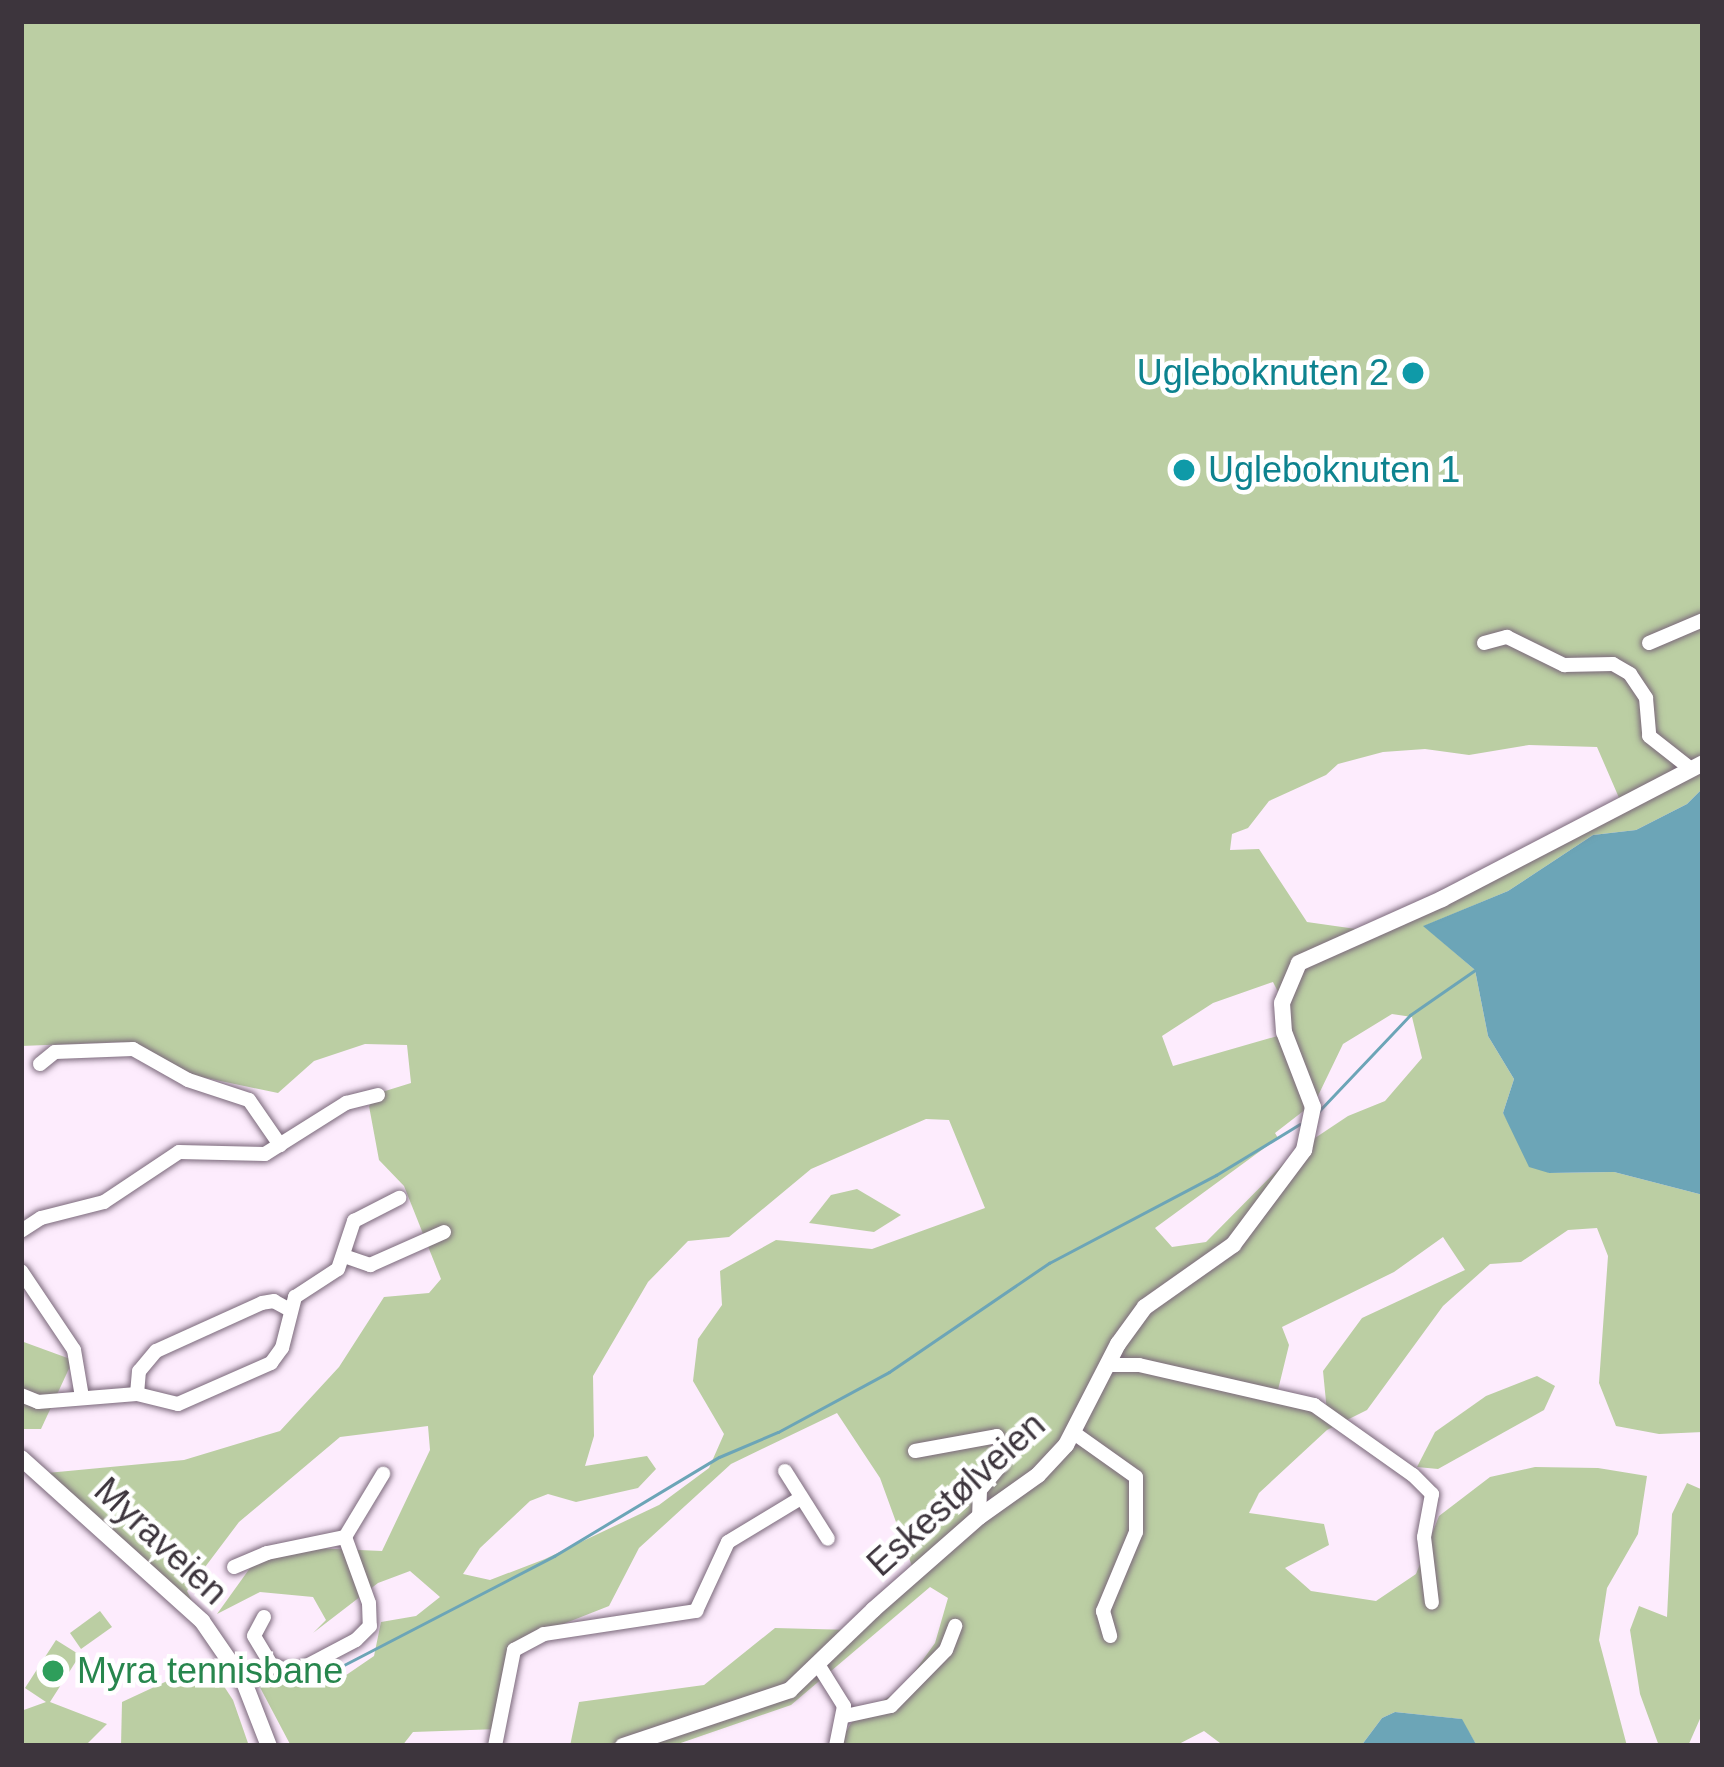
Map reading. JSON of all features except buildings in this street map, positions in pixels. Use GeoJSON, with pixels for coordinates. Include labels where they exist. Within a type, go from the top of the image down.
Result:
{"type":"FeatureCollection","features":[{"type":"Feature","properties":{"kind":"main road","name":"Eskestølveien"},"geometry":{"type":"LineString","coordinates":[[623,1746],[773,1699],[818,1666],[979,1517],[1038,1475],[1074,1433],[1144,1307],[1233,1245],[1304,1150],[1313,1115],[1282,1018],[1283,990],[1299,962],[1442,899],[1697,766]]}},
{"type":"Feature","properties":{"kind":"main road","name":"Myraveien"},"geometry":{"type":"LineString","coordinates":[[21,1458],[177,1595],[244,1682],[269,1746]]}},
{"type":"Feature","properties":{"kind":"street"},"geometry":{"type":"LineString","coordinates":[[1649,643],[1703,620]]}},
{"type":"Feature","properties":{"kind":"street"},"geometry":{"type":"LineString","coordinates":[[1484,643],[1507,638],[1564,665],[1613,664],[1630,674],[1646,698],[1649,736],[1697,766]]}},
{"type":"Feature","properties":{"kind":"street"},"geometry":{"type":"LineString","coordinates":[[40,1064],[56,1052],[133,1048],[188,1080],[249,1100],[280,1145]]}},
{"type":"Feature","properties":{"kind":"street"},"geometry":{"type":"LineString","coordinates":[[21,1231],[41,1218],[104,1202],[179,1152],[254,1155],[280,1145],[346,1103],[378,1095]]}},
{"type":"Feature","properties":{"kind":"street"},"geometry":{"type":"LineString","coordinates":[[21,1395],[38,1402],[137,1394],[178,1404],[271,1364],[281,1348],[290,1310],[303,1289],[338,1268],[354,1221],[399,1198]]}},
{"type":"Feature","properties":{"kind":"street"},"geometry":{"type":"LineString","coordinates":[[344,1256],[370,1265],[444,1232]]}},
{"type":"Feature","properties":{"kind":"street"},"geometry":{"type":"LineString","coordinates":[[21,1271],[74,1350],[82,1397]]}},
{"type":"Feature","properties":{"kind":"street"},"geometry":{"type":"LineString","coordinates":[[137,1394],[139,1371],[156,1352],[262,1303],[274,1301],[290,1310]]}},
{"type":"Feature","properties":{"kind":"street"},"geometry":{"type":"LineString","coordinates":[[1108,1366],[1139,1365],[1314,1405],[1413,1475],[1432,1494],[1424,1537],[1432,1603]]}},
{"type":"Feature","properties":{"kind":"street"},"geometry":{"type":"LineString","coordinates":[[1074,1433],[1136,1477],[1136,1532],[1102,1611],[1110,1636]]}},
{"type":"Feature","properties":{"kind":"street"},"geometry":{"type":"LineString","coordinates":[[915,1451],[997,1436],[1004,1450],[1001,1465],[980,1490],[979,1517]]}},
{"type":"Feature","properties":{"kind":"street"},"geometry":{"type":"LineString","coordinates":[[785,1471],[828,1539]]}},
{"type":"Feature","properties":{"kind":"street"},"geometry":{"type":"LineString","coordinates":[[244,1682],[272,1666],[295,1672],[356,1640],[370,1626],[358,1561],[345,1537],[383,1474]]}},
{"type":"Feature","properties":{"kind":"street"},"geometry":{"type":"LineString","coordinates":[[495,1746],[507,1668],[526,1640],[696,1611],[728,1542],[801,1498]]}},
{"type":"Feature","properties":{"kind":"street","name":"Myraveien"},"geometry":{"type":"LineString","coordinates":[[233,1567],[267,1553],[345,1537]]}},
{"type":"Feature","properties":{"kind":"street"},"geometry":{"type":"LineString","coordinates":[[264,1617],[254,1636],[272,1666]]}},
{"type":"Feature","properties":{"kind":"street"},"geometry":{"type":"LineString","coordinates":[[845,1716],[891,1706],[946,1650],[956,1626]]}},
{"type":"Feature","properties":{"kind":"street"},"geometry":{"type":"LineString","coordinates":[[818,1666],[836,1687],[845,1716],[836,1746]]}},
{"type":"Feature","properties":{"kind":"green space"},"geometry":{"type":"Polygon","coordinates":[[[21,21],[1703,21],[1703,788],[1687,804],[1636,830],[1593,835],[1508,891],[1424,926],[1475,970],[1488,1036],[1514,1079],[1503,1113],[1526,1154],[1549,1173],[1614,1172],[1703,1195],[1703,1432],[1659,1434],[1616,1426],[1599,1383],[1608,1256],[1597,1228],[1568,1230],[1521,1262],[1490,1264],[1443,1306],[1367,1410],[1327,1430],[1259,1493],[1249,1513],[1324,1524],[1329,1545],[1285,1568],[1311,1591],[1376,1601],[1416,1574],[1439,1516],[1490,1477],[1535,1467],[1598,1468],[1647,1476],[1638,1534],[1607,1588],[1599,1640],[1627,1746],[1477,1746],[1461,1719],[1395,1712],[1382,1718],[1361,1746],[1224,1746],[1204,1731],[1175,1746],[837,1746],[855,1717],[902,1689],[935,1643],[948,1598],[930,1587],[791,1705],[672,1746],[570,1746],[579,1702],[704,1685],[775,1628],[852,1630],[916,1577],[880,1478],[837,1413],[731,1464],[639,1548],[609,1606],[548,1630],[514,1657],[499,1729],[413,1732],[402,1746],[291,1746],[255,1678],[271,1674],[336,1682],[374,1656],[381,1622],[416,1616],[440,1597],[410,1571],[378,1583],[313,1633],[326,1620],[313,1597],[260,1592],[217,1614],[255,1561],[312,1548],[382,1551],[430,1450],[428,1426],[340,1437],[239,1522],[187,1591],[193,1603],[47,1473],[184,1460],[280,1431],[339,1367],[384,1297],[429,1293],[441,1279],[404,1186],[379,1160],[369,1106],[382,1092],[411,1083],[407,1045],[365,1044],[314,1061],[278,1093],[192,1075],[122,1042],[21,1046],[21,21]],[[1529,745],[1469,755],[1425,749],[1383,752],[1338,764],[1326,775],[1269,801],[1248,828],[1232,834],[1230,850],[1259,849],[1307,922],[1370,931],[1623,807],[1597,747],[1529,745]],[[1273,982],[1213,1003],[1162,1036],[1173,1066],[1281,1035],[1282,1000],[1273,982]],[[1392,1014],[1343,1044],[1315,1102],[1275,1133],[1278,1138],[1155,1228],[1172,1247],[1206,1242],[1297,1150],[1348,1116],[1385,1101],[1422,1058],[1412,1017],[1392,1014]],[[926,1119],[811,1169],[729,1237],[688,1241],[648,1282],[593,1376],[594,1436],[585,1466],[647,1456],[656,1469],[638,1488],[576,1502],[548,1494],[530,1501],[480,1548],[463,1574],[490,1580],[545,1559],[659,1505],[709,1468],[724,1434],[693,1381],[698,1339],[722,1305],[720,1271],[776,1240],[872,1249],[985,1208],[949,1120],[926,1119]],[[1443,1237],[1394,1272],[1282,1327],[1289,1345],[1277,1394],[1327,1412],[1323,1371],[1362,1318],[1465,1270],[1443,1237]]]}},
{"type":"Feature","properties":{"kind":"green space"},"geometry":{"type":"Polygon","coordinates":[[[857,1189],[901,1215],[874,1232],[809,1223],[831,1195],[857,1189]]]}},
{"type":"Feature","properties":{"kind":"green space"},"geometry":{"type":"Polygon","coordinates":[[[21,1341],[73,1360],[41,1429],[21,1429],[21,1341]]]}},
{"type":"Feature","properties":{"kind":"green space"},"geometry":{"type":"Polygon","coordinates":[[[1537,1376],[1555,1386],[1544,1410],[1438,1469],[1417,1467],[1435,1432],[1486,1396],[1537,1376]]]}},
{"type":"Feature","properties":{"kind":"green space"},"geometry":{"type":"Polygon","coordinates":[[[1687,1483],[1703,1490],[1703,1712],[1688,1746],[1659,1746],[1640,1694],[1630,1630],[1639,1606],[1667,1617],[1672,1514],[1687,1483]]]}},
{"type":"Feature","properties":{"kind":"green space"},"geometry":{"type":"Polygon","coordinates":[[[100,1611],[112,1627],[81,1649],[70,1633],[100,1611]]]}},
{"type":"Feature","properties":{"kind":"green space"},"geometry":{"type":"Polygon","coordinates":[[[56,1640],[80,1655],[50,1702],[107,1724],[85,1746],[21,1746],[21,1711],[46,1702],[25,1688],[56,1640]]]}},
{"type":"Feature","properties":{"kind":"green space"},"geometry":{"type":"Polygon","coordinates":[[[208,1662],[233,1700],[249,1746],[121,1746],[122,1702],[208,1662]]]}},
{"type":"Feature","properties":{"kind":"water"},"geometry":{"type":"Polygon","coordinates":[[[1703,788],[1703,1195],[1614,1172],[1549,1173],[1529,1167],[1503,1113],[1514,1079],[1488,1036],[1475,970],[1423,926],[1508,891],[1593,835],[1636,830],[1687,804],[1703,788]]]}},
{"type":"Feature","properties":{"kind":"water"},"geometry":{"type":"Polygon","coordinates":[[[1395,1712],[1462,1719],[1477,1746],[1361,1746],[1382,1718],[1395,1712]]]}},
{"type":"Feature","properties":{"kind":"waterway"},"geometry":{"type":"LineString","coordinates":[[1318,1112],[1410,1015],[1475,970]]}},
{"type":"Feature","properties":{"kind":"waterway"},"geometry":{"type":"LineString","coordinates":[[311,1682],[554,1556],[719,1457],[778,1432],[889,1372],[1049,1263],[1216,1175],[1300,1124]]}},
{"type":"Feature","properties":{"kind":"place","name":"Ugleboknuten 2"},"geometry":{"type":"Point","coordinates":[1413,373]}},
{"type":"Feature","properties":{"kind":"place","name":"Ugleboknuten 1"},"geometry":{"type":"Point","coordinates":[1184,470]}},
{"type":"Feature","properties":{"kind":"place","name":"Myra tennisbane"},"geometry":{"type":"Point","coordinates":[53,1671]}}]}
